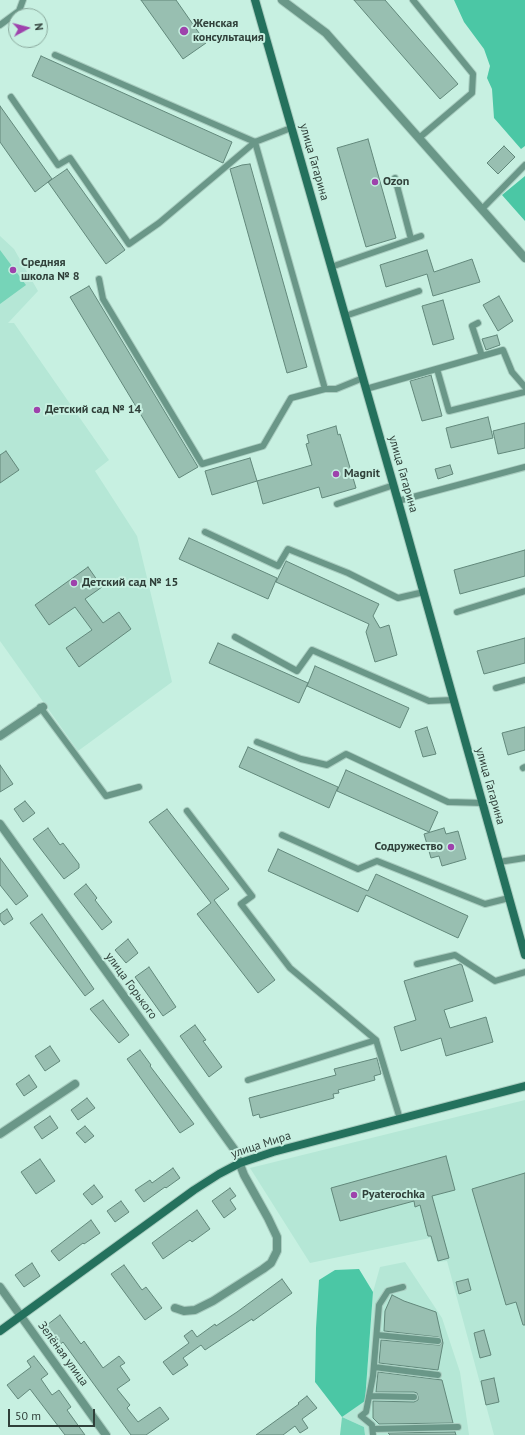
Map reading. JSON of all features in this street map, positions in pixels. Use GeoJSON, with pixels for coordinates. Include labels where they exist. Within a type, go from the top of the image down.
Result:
{"type":"FeatureCollection","features":[{"type":"Feature","properties":{"kind":"main road","name":"улица Гагарина"},"geometry":{"type":"LineString","coordinates":[[255,0],[424,592],[525,955]]}},
{"type":"Feature","properties":{"kind":"main road","name":"улица Мира"},"geometry":{"type":"LineString","coordinates":[[0,1331],[194,1190],[240,1163],[273,1152],[525,1086]]}},
{"type":"Feature","properties":{"kind":"street"},"geometry":{"type":"LineString","coordinates":[[282,0],[326,33],[525,258]]}},
{"type":"Feature","properties":{"kind":"street"},"geometry":{"type":"LineString","coordinates":[[0,736],[41,707]]}},
{"type":"Feature","properties":{"kind":"street","name":"улица Горького"},"geometry":{"type":"LineString","coordinates":[[0,824],[234,1149],[244,1176],[268,1218],[277,1238],[277,1251],[271,1263],[213,1301],[195,1310],[184,1311],[175,1308]]}},
{"type":"Feature","properties":{"kind":"street"},"geometry":{"type":"LineString","coordinates":[[0,1134],[75,1084]]}},
{"type":"Feature","properties":{"kind":"street","name":"Зелёная улица"},"geometry":{"type":"LineString","coordinates":[[0,1287],[106,1435]]}},
{"type":"Feature","properties":{"kind":"lane"},"geometry":{"type":"LineString","coordinates":[[0,25],[19,11],[23,0]]}},
{"type":"Feature","properties":{"kind":"lane"},"geometry":{"type":"LineString","coordinates":[[413,0],[473,74],[472,93],[419,138]]}},
{"type":"Feature","properties":{"kind":"lane"},"geometry":{"type":"LineString","coordinates":[[55,55],[255,142]]}},
{"type":"Feature","properties":{"kind":"lane"},"geometry":{"type":"LineString","coordinates":[[10,97],[58,165],[70,158],[129,244],[159,223],[255,142],[291,128]]}},
{"type":"Feature","properties":{"kind":"lane"},"geometry":{"type":"LineString","coordinates":[[255,142],[325,389]]}},
{"type":"Feature","properties":{"kind":"lane"},"geometry":{"type":"LineString","coordinates":[[482,209],[525,165]]}},
{"type":"Feature","properties":{"kind":"lane"},"geometry":{"type":"LineString","coordinates":[[395,178],[411,239]]}},
{"type":"Feature","properties":{"kind":"lane"},"geometry":{"type":"LineString","coordinates":[[331,268],[421,236]]}},
{"type":"Feature","properties":{"kind":"lane"},"geometry":{"type":"LineString","coordinates":[[98,279],[103,299],[202,464],[263,446],[291,398],[325,389],[336,389],[363,378]]}},
{"type":"Feature","properties":{"kind":"lane"},"geometry":{"type":"LineString","coordinates":[[345,316],[419,291]]}},
{"type":"Feature","properties":{"kind":"lane"},"geometry":{"type":"LineString","coordinates":[[478,323],[472,326],[482,356]]}},
{"type":"Feature","properties":{"kind":"lane"},"geometry":{"type":"LineString","coordinates":[[366,389],[503,350],[512,372],[525,387]]}},
{"type":"Feature","properties":{"kind":"lane"},"geometry":{"type":"LineString","coordinates":[[437,369],[449,411],[525,392]]}},
{"type":"Feature","properties":{"kind":"lane"},"geometry":{"type":"LineString","coordinates":[[398,501],[525,467]]}},
{"type":"Feature","properties":{"kind":"lane"},"geometry":{"type":"LineString","coordinates":[[337,504],[394,486]]}},
{"type":"Feature","properties":{"kind":"lane"},"geometry":{"type":"LineString","coordinates":[[205,532],[278,566],[288,549],[348,573],[398,598],[424,592]]}},
{"type":"Feature","properties":{"kind":"lane"},"geometry":{"type":"LineString","coordinates":[[457,612],[525,592]]}},
{"type":"Feature","properties":{"kind":"lane"},"geometry":{"type":"LineString","coordinates":[[235,637],[297,671],[312,650],[430,701],[454,700]]}},
{"type":"Feature","properties":{"kind":"lane"},"geometry":{"type":"LineString","coordinates":[[496,688],[525,680]]}},
{"type":"Feature","properties":{"kind":"lane"},"geometry":{"type":"LineString","coordinates":[[41,707],[106,796],[139,788]]}},
{"type":"Feature","properties":{"kind":"lane"},"geometry":{"type":"LineString","coordinates":[[257,742],[301,759],[327,765],[346,754],[448,802],[482,803]]}},
{"type":"Feature","properties":{"kind":"lane"},"geometry":{"type":"LineString","coordinates":[[187,811],[252,896],[241,904],[290,968],[376,1040],[400,1119]]}},
{"type":"Feature","properties":{"kind":"lane"},"geometry":{"type":"LineString","coordinates":[[282,835],[358,869],[377,861],[485,904],[509,898]]}},
{"type":"Feature","properties":{"kind":"lane"},"geometry":{"type":"LineString","coordinates":[[499,862],[525,858]]}},
{"type":"Feature","properties":{"kind":"lane"},"geometry":{"type":"LineString","coordinates":[[417,964],[455,955],[495,981],[525,972]]}},
{"type":"Feature","properties":{"kind":"lane"},"geometry":{"type":"LineString","coordinates":[[248,1080],[376,1040]]}},
{"type":"Feature","properties":{"kind":"lane"},"geometry":{"type":"LineString","coordinates":[[403,1287],[388,1291],[379,1305],[374,1367],[366,1412],[361,1416],[372,1425],[373,1432],[458,1427]]}},
{"type":"Feature","properties":{"kind":"lane"},"geometry":{"type":"LineString","coordinates":[[377,1335],[438,1341]]}},
{"type":"Feature","properties":{"kind":"lane"},"geometry":{"type":"LineString","coordinates":[[374,1367],[438,1374]]}},
{"type":"Feature","properties":{"kind":"lane"},"geometry":{"type":"LineString","coordinates":[[369,1396],[414,1397]]}},
{"type":"Feature","properties":{"kind":"shaded area","name":"Детский сад № 15"},"geometry":{"type":"Polygon","coordinates":[[[0,236],[14,249],[38,291],[8,323],[14,323],[109,460],[95,471],[137,536],[172,682],[78,751],[0,641],[0,236]]]}},
{"type":"Feature","properties":{"kind":"shaded area"},"geometry":{"type":"Polygon","coordinates":[[[525,1100],[525,1435],[494,1435],[447,1261],[437,1262],[430,1238],[310,1263],[250,1168],[525,1100]]]}},
{"type":"Feature","properties":{"kind":"shaded area"},"geometry":{"type":"Polygon","coordinates":[[[405,1262],[442,1318],[460,1372],[469,1435],[365,1435],[364,1427],[342,1417],[365,1401],[373,1292],[380,1267],[405,1262]]]}},
{"type":"Feature","properties":{"kind":"green space"},"geometry":{"type":"Polygon","coordinates":[[[454,0],[525,0],[525,146],[521,149],[494,118],[492,89],[487,78],[490,66],[484,49],[464,22],[454,0]]]}},
{"type":"Feature","properties":{"kind":"green space"},"geometry":{"type":"Polygon","coordinates":[[[525,176],[525,221],[502,195],[525,176]]]}},
{"type":"Feature","properties":{"kind":"green space"},"geometry":{"type":"Polygon","coordinates":[[[0,250],[26,285],[0,304],[0,250]]]}},
{"type":"Feature","properties":{"kind":"green space"},"geometry":{"type":"Polygon","coordinates":[[[359,1269],[373,1292],[365,1401],[342,1417],[315,1382],[319,1280],[335,1270],[359,1269]]]}},
{"type":"Feature","properties":{"kind":"green space"},"geometry":{"type":"Polygon","coordinates":[[[342,1417],[364,1427],[365,1435],[340,1435],[342,1417]]]}},
{"type":"Feature","properties":{"kind":"building"},"geometry":{"type":"Polygon","coordinates":[[[141,0],[176,0],[206,43],[183,59],[141,0]]]}},
{"type":"Feature","properties":{"kind":"building"},"geometry":{"type":"Polygon","coordinates":[[[354,0],[385,0],[458,84],[440,99],[354,0]]]}},
{"type":"Feature","properties":{"kind":"building"},"geometry":{"type":"Polygon","coordinates":[[[41,56],[232,142],[223,163],[32,76],[41,56]]]}},
{"type":"Feature","properties":{"kind":"building"},"geometry":{"type":"Polygon","coordinates":[[[0,106],[52,179],[35,192],[0,142],[0,106]]]}},
{"type":"Feature","properties":{"kind":"building"},"geometry":{"type":"Polygon","coordinates":[[[368,139],[396,238],[366,247],[337,148],[368,139]]]}},
{"type":"Feature","properties":{"kind":"building"},"geometry":{"type":"Polygon","coordinates":[[[504,146],[515,157],[498,174],[487,163],[504,146]]]}},
{"type":"Feature","properties":{"kind":"building"},"geometry":{"type":"Polygon","coordinates":[[[250,164],[307,367],[287,373],[230,169],[250,164]]]}},
{"type":"Feature","properties":{"kind":"building"},"geometry":{"type":"Polygon","coordinates":[[[67,169],[125,250],[106,264],[48,182],[67,169]]]}},
{"type":"Feature","properties":{"kind":"building"},"geometry":{"type":"Polygon","coordinates":[[[427,250],[434,272],[472,259],[480,282],[433,296],[427,274],[386,287],[380,265],[427,250]]]}},
{"type":"Feature","properties":{"kind":"building"},"geometry":{"type":"Polygon","coordinates":[[[89,286],[198,467],[179,478],[70,297],[89,286]]]}},
{"type":"Feature","properties":{"kind":"building"},"geometry":{"type":"Polygon","coordinates":[[[499,296],[513,321],[498,331],[483,305],[499,296]]]}},
{"type":"Feature","properties":{"kind":"building"},"geometry":{"type":"Polygon","coordinates":[[[443,300],[454,339],[433,345],[422,306],[443,300]]]}},
{"type":"Feature","properties":{"kind":"building"},"geometry":{"type":"Polygon","coordinates":[[[497,335],[500,345],[486,350],[482,339],[497,335]]]}},
{"type":"Feature","properties":{"kind":"building"},"geometry":{"type":"Polygon","coordinates":[[[431,375],[442,416],[422,421],[410,381],[431,375]]]}},
{"type":"Feature","properties":{"kind":"building"},"geometry":{"type":"Polygon","coordinates":[[[488,417],[493,438],[451,448],[446,428],[488,417]]]}},
{"type":"Feature","properties":{"kind":"building"},"geometry":{"type":"Polygon","coordinates":[[[525,423],[525,448],[498,454],[493,431],[525,423]]]}},
{"type":"Feature","properties":{"kind":"building"},"geometry":{"type":"Polygon","coordinates":[[[336,426],[338,435],[340,434],[356,488],[322,498],[319,487],[263,504],[257,481],[312,465],[306,444],[309,443],[307,435],[336,426]]]}},
{"type":"Feature","properties":{"kind":"building"},"geometry":{"type":"Polygon","coordinates":[[[6,451],[19,470],[0,483],[0,455],[6,451]]]}},
{"type":"Feature","properties":{"kind":"building"},"geometry":{"type":"Polygon","coordinates":[[[250,458],[257,481],[212,495],[205,471],[250,458]]]}},
{"type":"Feature","properties":{"kind":"building"},"geometry":{"type":"Polygon","coordinates":[[[450,465],[453,474],[438,479],[435,469],[450,465]]]}},
{"type":"Feature","properties":{"kind":"building"},"geometry":{"type":"Polygon","coordinates":[[[189,538],[277,578],[268,599],[179,559],[189,538]]]}},
{"type":"Feature","properties":{"kind":"building"},"geometry":{"type":"Polygon","coordinates":[[[525,550],[525,576],[460,594],[454,570],[525,550]]]}},
{"type":"Feature","properties":{"kind":"building"},"geometry":{"type":"Polygon","coordinates":[[[286,561],[379,604],[373,616],[380,628],[389,625],[397,655],[375,662],[366,632],[369,624],[276,582],[286,561]]]}},
{"type":"Feature","properties":{"kind":"building"},"geometry":{"type":"Polygon","coordinates":[[[88,567],[102,587],[85,599],[103,623],[119,612],[131,629],[79,667],[66,648],[92,630],[75,607],[49,625],[35,605],[88,567]]]}},
{"type":"Feature","properties":{"kind":"building"},"geometry":{"type":"Polygon","coordinates":[[[525,638],[525,663],[484,674],[477,651],[525,638]]]}},
{"type":"Feature","properties":{"kind":"building"},"geometry":{"type":"Polygon","coordinates":[[[218,643],[308,683],[299,703],[209,663],[218,643]]]}},
{"type":"Feature","properties":{"kind":"building"},"geometry":{"type":"Polygon","coordinates":[[[315,666],[409,708],[400,728],[307,686],[315,666]]]}},
{"type":"Feature","properties":{"kind":"building"},"geometry":{"type":"Polygon","coordinates":[[[427,727],[436,754],[423,757],[415,731],[427,727]]]}},
{"type":"Feature","properties":{"kind":"building"},"geometry":{"type":"Polygon","coordinates":[[[525,727],[525,750],[508,755],[502,733],[525,727]]]}},
{"type":"Feature","properties":{"kind":"building"},"geometry":{"type":"Polygon","coordinates":[[[248,747],[338,787],[329,808],[239,767],[248,747]]]}},
{"type":"Feature","properties":{"kind":"building"},"geometry":{"type":"Polygon","coordinates":[[[0,765],[13,784],[0,792],[0,765]]]}},
{"type":"Feature","properties":{"kind":"building"},"geometry":{"type":"Polygon","coordinates":[[[346,770],[438,812],[429,832],[337,791],[346,770]]]}},
{"type":"Feature","properties":{"kind":"building"},"geometry":{"type":"Polygon","coordinates":[[[25,801],[35,813],[23,822],[14,809],[25,801]]]}},
{"type":"Feature","properties":{"kind":"building"},"geometry":{"type":"Polygon","coordinates":[[[167,809],[229,889],[214,900],[275,980],[258,993],[197,914],[211,903],[149,822],[167,809]]]}},
{"type":"Feature","properties":{"kind":"building"},"geometry":{"type":"Polygon","coordinates":[[[48,828],[60,845],[63,843],[79,864],[79,868],[64,879],[33,839],[48,828]]]}},
{"type":"Feature","properties":{"kind":"building"},"geometry":{"type":"Polygon","coordinates":[[[444,828],[446,834],[458,831],[466,859],[442,866],[439,856],[431,858],[424,834],[444,828]]]}},
{"type":"Feature","properties":{"kind":"building"},"geometry":{"type":"Polygon","coordinates":[[[278,849],[368,891],[376,874],[468,916],[458,938],[366,895],[358,912],[268,871],[278,849]]]}},
{"type":"Feature","properties":{"kind":"building"},"geometry":{"type":"Polygon","coordinates":[[[0,858],[28,896],[16,905],[0,885],[0,858]]]}},
{"type":"Feature","properties":{"kind":"building"},"geometry":{"type":"Polygon","coordinates":[[[86,884],[97,898],[95,900],[112,922],[102,930],[74,894],[86,884]]]}},
{"type":"Feature","properties":{"kind":"building"},"geometry":{"type":"Polygon","coordinates":[[[7,909],[13,919],[4,925],[0,920],[0,914],[7,909]]]}},
{"type":"Feature","properties":{"kind":"building"},"geometry":{"type":"Polygon","coordinates":[[[42,914],[94,989],[85,996],[30,923],[42,914]]]}},
{"type":"Feature","properties":{"kind":"building"},"geometry":{"type":"Polygon","coordinates":[[[128,939],[138,953],[126,963],[115,950],[128,939]]]}},
{"type":"Feature","properties":{"kind":"building"},"geometry":{"type":"Polygon","coordinates":[[[460,964],[462,965],[473,1001],[444,1010],[450,1028],[486,1017],[493,1042],[446,1056],[441,1038],[401,1051],[394,1027],[416,1020],[404,981],[460,964]]]}},
{"type":"Feature","properties":{"kind":"building"},"geometry":{"type":"Polygon","coordinates":[[[149,967],[176,1007],[163,1016],[135,977],[149,967]]]}},
{"type":"Feature","properties":{"kind":"building"},"geometry":{"type":"Polygon","coordinates":[[[103,1000],[129,1035],[119,1043],[90,1009],[103,1000]]]}},
{"type":"Feature","properties":{"kind":"building"},"geometry":{"type":"Polygon","coordinates":[[[195,1025],[206,1040],[203,1041],[222,1067],[209,1077],[180,1036],[195,1025]]]}},
{"type":"Feature","properties":{"kind":"building"},"geometry":{"type":"Polygon","coordinates":[[[50,1046],[60,1061],[45,1071],[35,1056],[50,1046]]]}},
{"type":"Feature","properties":{"kind":"building"},"geometry":{"type":"Polygon","coordinates":[[[140,1050],[151,1065],[150,1066],[194,1124],[180,1133],[127,1059],[140,1050]]]}},
{"type":"Feature","properties":{"kind":"building"},"geometry":{"type":"Polygon","coordinates":[[[377,1058],[381,1074],[374,1076],[375,1080],[338,1090],[339,1093],[333,1094],[334,1098],[260,1118],[259,1114],[253,1116],[249,1098],[336,1075],[334,1069],[377,1058]]]}},
{"type":"Feature","properties":{"kind":"building"},"geometry":{"type":"Polygon","coordinates":[[[29,1075],[37,1087],[24,1096],[16,1084],[29,1075]]]}},
{"type":"Feature","properties":{"kind":"building"},"geometry":{"type":"Polygon","coordinates":[[[87,1098],[95,1108],[78,1120],[71,1110],[87,1098]]]}},
{"type":"Feature","properties":{"kind":"building"},"geometry":{"type":"Polygon","coordinates":[[[50,1116],[58,1128],[42,1139],[34,1127],[50,1116]]]}},
{"type":"Feature","properties":{"kind":"building"},"geometry":{"type":"Polygon","coordinates":[[[85,1126],[94,1136],[85,1143],[76,1133],[85,1126]]]}},
{"type":"Feature","properties":{"kind":"building"},"geometry":{"type":"Polygon","coordinates":[[[446,1156],[455,1190],[432,1196],[449,1258],[438,1261],[431,1236],[428,1236],[420,1205],[415,1207],[414,1201],[340,1221],[331,1188],[446,1156]]]}},
{"type":"Feature","properties":{"kind":"building"},"geometry":{"type":"Polygon","coordinates":[[[40,1159],[55,1181],[36,1194],[21,1172],[40,1159]]]}},
{"type":"Feature","properties":{"kind":"building"},"geometry":{"type":"Polygon","coordinates":[[[173,1168],[180,1178],[144,1202],[135,1190],[150,1180],[152,1183],[173,1168]]]}},
{"type":"Feature","properties":{"kind":"building"},"geometry":{"type":"Polygon","coordinates":[[[525,1173],[525,1325],[523,1325],[516,1302],[506,1305],[472,1189],[525,1173]]]}},
{"type":"Feature","properties":{"kind":"building"},"geometry":{"type":"Polygon","coordinates":[[[94,1185],[103,1197],[92,1205],[83,1194],[94,1185]]]}},
{"type":"Feature","properties":{"kind":"building"},"geometry":{"type":"Polygon","coordinates":[[[230,1188],[236,1196],[230,1200],[236,1209],[224,1218],[212,1201],[230,1188]]]}},
{"type":"Feature","properties":{"kind":"building"},"geometry":{"type":"Polygon","coordinates":[[[121,1201],[129,1212],[115,1222],[107,1211],[121,1201]]]}},
{"type":"Feature","properties":{"kind":"building"},"geometry":{"type":"Polygon","coordinates":[[[197,1210],[210,1229],[192,1242],[190,1240],[163,1259],[152,1243],[197,1210]]]}},
{"type":"Feature","properties":{"kind":"building"},"geometry":{"type":"Polygon","coordinates":[[[91,1220],[100,1233],[84,1244],[83,1243],[59,1261],[51,1251],[91,1220]]]}},
{"type":"Feature","properties":{"kind":"building"},"geometry":{"type":"Polygon","coordinates":[[[32,1263],[40,1276],[24,1287],[15,1275],[32,1263]]]}},
{"type":"Feature","properties":{"kind":"building"},"geometry":{"type":"Polygon","coordinates":[[[124,1265],[142,1290],[146,1287],[162,1308],[145,1320],[111,1274],[124,1265]]]}},
{"type":"Feature","properties":{"kind":"building"},"geometry":{"type":"Polygon","coordinates":[[[282,1279],[292,1293],[253,1321],[252,1319],[205,1350],[201,1345],[183,1358],[188,1365],[173,1375],[163,1362],[189,1343],[184,1336],[192,1330],[197,1337],[215,1324],[216,1326],[282,1279]]]}},
{"type":"Feature","properties":{"kind":"building"},"geometry":{"type":"Polygon","coordinates":[[[468,1279],[471,1290],[459,1294],[456,1282],[468,1279]]]}},
{"type":"Feature","properties":{"kind":"building"},"geometry":{"type":"Polygon","coordinates":[[[392,1295],[404,1301],[436,1312],[443,1343],[438,1370],[379,1363],[381,1340],[438,1345],[442,1342],[442,1339],[438,1337],[384,1331],[385,1311],[392,1295]]]}},
{"type":"Feature","properties":{"kind":"building"},"geometry":{"type":"Polygon","coordinates":[[[60,1315],[81,1344],[84,1341],[103,1368],[119,1356],[125,1363],[120,1366],[130,1380],[117,1389],[130,1405],[127,1408],[138,1422],[160,1407],[169,1419],[146,1435],[131,1435],[63,1342],[57,1347],[43,1328],[60,1315]]]}},
{"type":"Feature","properties":{"kind":"building"},"geometry":{"type":"Polygon","coordinates":[[[484,1330],[491,1355],[480,1358],[474,1333],[484,1330]]]}},
{"type":"Feature","properties":{"kind":"building"},"geometry":{"type":"Polygon","coordinates":[[[34,1356],[48,1374],[41,1379],[52,1395],[59,1390],[71,1407],[67,1410],[85,1435],[65,1435],[30,1389],[18,1399],[7,1385],[31,1367],[27,1361],[34,1356]]]}},
{"type":"Feature","properties":{"kind":"building"},"geometry":{"type":"Polygon","coordinates":[[[378,1372],[442,1380],[453,1423],[379,1424],[373,1418],[373,1401],[414,1402],[418,1400],[418,1397],[417,1393],[414,1392],[376,1392],[378,1372]]]}},
{"type":"Feature","properties":{"kind":"building"},"geometry":{"type":"Polygon","coordinates":[[[494,1378],[499,1402],[486,1405],[481,1381],[494,1378]]]}},
{"type":"Feature","properties":{"kind":"building"},"geometry":{"type":"Polygon","coordinates":[[[307,1396],[317,1408],[302,1419],[308,1428],[300,1433],[295,1426],[283,1435],[256,1435],[299,1404],[298,1403],[307,1396]]]}},
{"type":"Feature","properties":{"kind":"building"},"geometry":{"type":"Polygon","coordinates":[[[455,1432],[456,1435],[390,1435],[388,1433],[455,1432]]]}},
{"type":"Feature","properties":{"kind":"place","name":"Женская консультация"},"geometry":{"type":"Point","coordinates":[184,31]}},
{"type":"Feature","properties":{"kind":"place","name":"Ozon"},"geometry":{"type":"Point","coordinates":[375,182]}},
{"type":"Feature","properties":{"kind":"place","name":"Cредняя школа № 8"},"geometry":{"type":"Point","coordinates":[13,270]}},
{"type":"Feature","properties":{"kind":"place","name":"Детский сад № 14"},"geometry":{"type":"Point","coordinates":[37,410]}},
{"type":"Feature","properties":{"kind":"place","name":"Magnit"},"geometry":{"type":"Point","coordinates":[336,474]}},
{"type":"Feature","properties":{"kind":"place","name":"Детский сад № 15"},"geometry":{"type":"Point","coordinates":[74,583]}},
{"type":"Feature","properties":{"kind":"place","name":"Содружество"},"geometry":{"type":"Point","coordinates":[451,847]}},
{"type":"Feature","properties":{"kind":"place","name":"Pyaterochka"},"geometry":{"type":"Point","coordinates":[354,1195]}}]}
